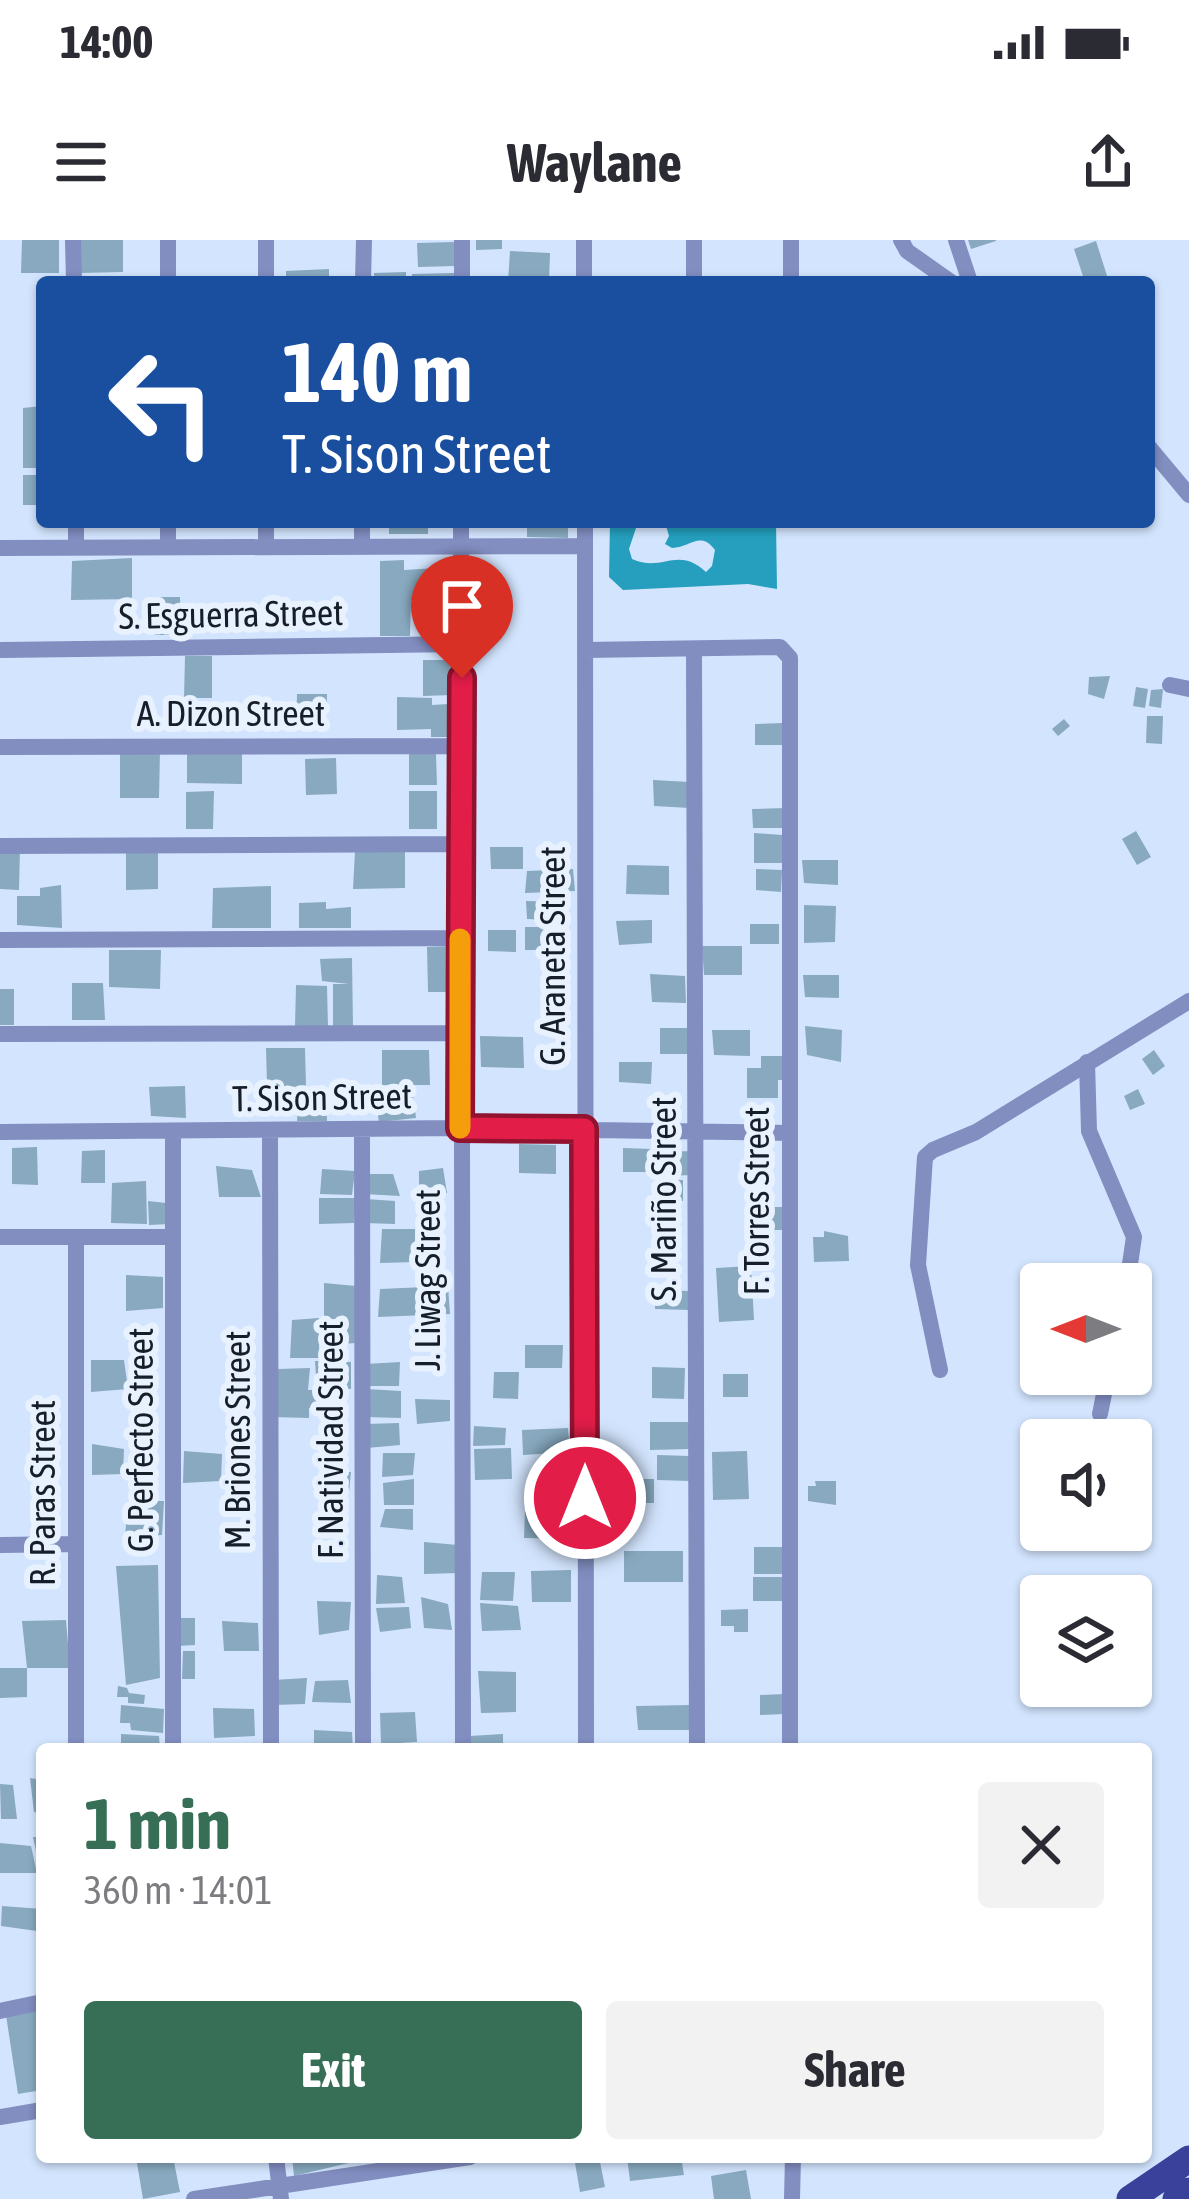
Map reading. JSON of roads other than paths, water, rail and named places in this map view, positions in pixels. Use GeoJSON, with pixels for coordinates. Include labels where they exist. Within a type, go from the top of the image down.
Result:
{"type":"FeatureCollection","features":[{"type":"Feature","properties":{"kind":"main road"},"geometry":{"type":"LineString","coordinates":[[1130,2199],[1189,2159]]}},
{"type":"Feature","properties":{"kind":"main road"},"geometry":{"type":"LineString","coordinates":[[1176,2199],[1189,2191]]}},
{"type":"Feature","properties":{"kind":"street"},"geometry":{"type":"LineString","coordinates":[[73,240],[74,276]]}},
{"type":"Feature","properties":{"kind":"street"},"geometry":{"type":"LineString","coordinates":[[168,240],[168,276]]}},
{"type":"Feature","properties":{"kind":"street"},"geometry":{"type":"LineString","coordinates":[[266,240],[266,276]]}},
{"type":"Feature","properties":{"kind":"street"},"geometry":{"type":"LineString","coordinates":[[363,276],[364,240]]}},
{"type":"Feature","properties":{"kind":"street"},"geometry":{"type":"LineString","coordinates":[[461,276],[462,240]]}},
{"type":"Feature","properties":{"kind":"street"},"geometry":{"type":"LineString","coordinates":[[584,240],[584,276]]}},
{"type":"Feature","properties":{"kind":"street"},"geometry":{"type":"LineString","coordinates":[[694,240],[694,276]]}},
{"type":"Feature","properties":{"kind":"street"},"geometry":{"type":"LineString","coordinates":[[790,240],[791,276]]}},
{"type":"Feature","properties":{"kind":"street"},"geometry":{"type":"LineString","coordinates":[[901,240],[907,251],[942,276]]}},
{"type":"Feature","properties":{"kind":"street"},"geometry":{"type":"LineString","coordinates":[[956,240],[968,276]]}},
{"type":"Feature","properties":{"kind":"street"},"geometry":{"type":"LineString","coordinates":[[1155,454],[1189,495]]}},
{"type":"Feature","properties":{"kind":"street"},"geometry":{"type":"LineString","coordinates":[[76,528],[76,547]]}},
{"type":"Feature","properties":{"kind":"street"},"geometry":{"type":"LineString","coordinates":[[168,528],[168,546]]}},
{"type":"Feature","properties":{"kind":"street"},"geometry":{"type":"LineString","coordinates":[[266,528],[266,546]]}},
{"type":"Feature","properties":{"kind":"street"},"geometry":{"type":"LineString","coordinates":[[362,528],[362,547]]}},
{"type":"Feature","properties":{"kind":"street","name":"J. Liwag Street"},"geometry":{"type":"LineString","coordinates":[[461,528],[463,1743]]}},
{"type":"Feature","properties":{"kind":"street","name":"G. Araneta Street"},"geometry":{"type":"LineString","coordinates":[[585,528],[586,1743]]}},
{"type":"Feature","properties":{"kind":"street"},"geometry":{"type":"LineString","coordinates":[[0,548],[585,546]]}},
{"type":"Feature","properties":{"kind":"street","name":"S. Esguerra Street"},"geometry":{"type":"LineString","coordinates":[[0,650],[462,644]]}},
{"type":"Feature","properties":{"kind":"street","name":"F. Torres Street"},"geometry":{"type":"LineString","coordinates":[[694,650],[781,647],[789,653],[790,1743]]}},
{"type":"Feature","properties":{"kind":"street"},"geometry":{"type":"LineString","coordinates":[[584,650],[694,650]]}},
{"type":"Feature","properties":{"kind":"street","name":"S. Mariño Street"},"geometry":{"type":"LineString","coordinates":[[694,650],[697,1743]]}},
{"type":"Feature","properties":{"kind":"street"},"geometry":{"type":"LineString","coordinates":[[1170,685],[1189,689]]}},
{"type":"Feature","properties":{"kind":"street","name":"A. Dizon Street"},"geometry":{"type":"LineString","coordinates":[[0,747],[461,746]]}},
{"type":"Feature","properties":{"kind":"street"},"geometry":{"type":"LineString","coordinates":[[0,847],[460,844]]}},
{"type":"Feature","properties":{"kind":"street"},"geometry":{"type":"LineString","coordinates":[[0,940],[460,938]]}},
{"type":"Feature","properties":{"kind":"street"},"geometry":{"type":"LineString","coordinates":[[940,1370],[918,1265],[926,1157],[976,1132],[1189,1001]]}},
{"type":"Feature","properties":{"kind":"street"},"geometry":{"type":"LineString","coordinates":[[0,1034],[460,1033]]}},
{"type":"Feature","properties":{"kind":"street"},"geometry":{"type":"LineString","coordinates":[[1088,1062],[1089,1131],[1134,1237],[1130,1263]]}},
{"type":"Feature","properties":{"kind":"street","name":"T. Sison Street"},"geometry":{"type":"LineString","coordinates":[[0,1132],[460,1128],[789,1133]]}},
{"type":"Feature","properties":{"kind":"street","name":"F. Natividad Street"},"geometry":{"type":"LineString","coordinates":[[362,1130],[363,1743]]}},
{"type":"Feature","properties":{"kind":"street","name":"G. Perfecto Street"},"geometry":{"type":"LineString","coordinates":[[173,1132],[173,1743]]}},
{"type":"Feature","properties":{"kind":"street","name":"M. Briones Street"},"geometry":{"type":"LineString","coordinates":[[270,1132],[271,1743]]}},
{"type":"Feature","properties":{"kind":"street"},"geometry":{"type":"LineString","coordinates":[[0,1237],[172,1237]]}},
{"type":"Feature","properties":{"kind":"street","name":"R. Paras Street"},"geometry":{"type":"LineString","coordinates":[[76,1237],[76,1743]]}},
{"type":"Feature","properties":{"kind":"street"},"geometry":{"type":"LineString","coordinates":[[1100,1414],[1104,1395]]}},
{"type":"Feature","properties":{"kind":"street"},"geometry":{"type":"LineString","coordinates":[[0,1545],[74,1544]]}},
{"type":"Feature","properties":{"kind":"street"},"geometry":{"type":"LineString","coordinates":[[0,2011],[36,2003]]}},
{"type":"Feature","properties":{"kind":"street"},"geometry":{"type":"LineString","coordinates":[[0,2116],[36,2111]]}},
{"type":"Feature","properties":{"kind":"street"},"geometry":{"type":"LineString","coordinates":[[194,2199],[279,2192],[437,2163]]}},
{"type":"Feature","properties":{"kind":"street"},"geometry":{"type":"LineString","coordinates":[[792,2198],[793,2163]]}},
{"type":"Feature","properties":{"kind":"water"},"geometry":{"type":"Polygon","coordinates":[[[610,528],[636,528],[629,549],[632,559],[687,561],[706,572],[715,550],[710,544],[700,541],[672,548],[665,544],[667,528],[776,528],[777,589],[748,584],[623,590],[609,577],[610,528]]]}}]}
